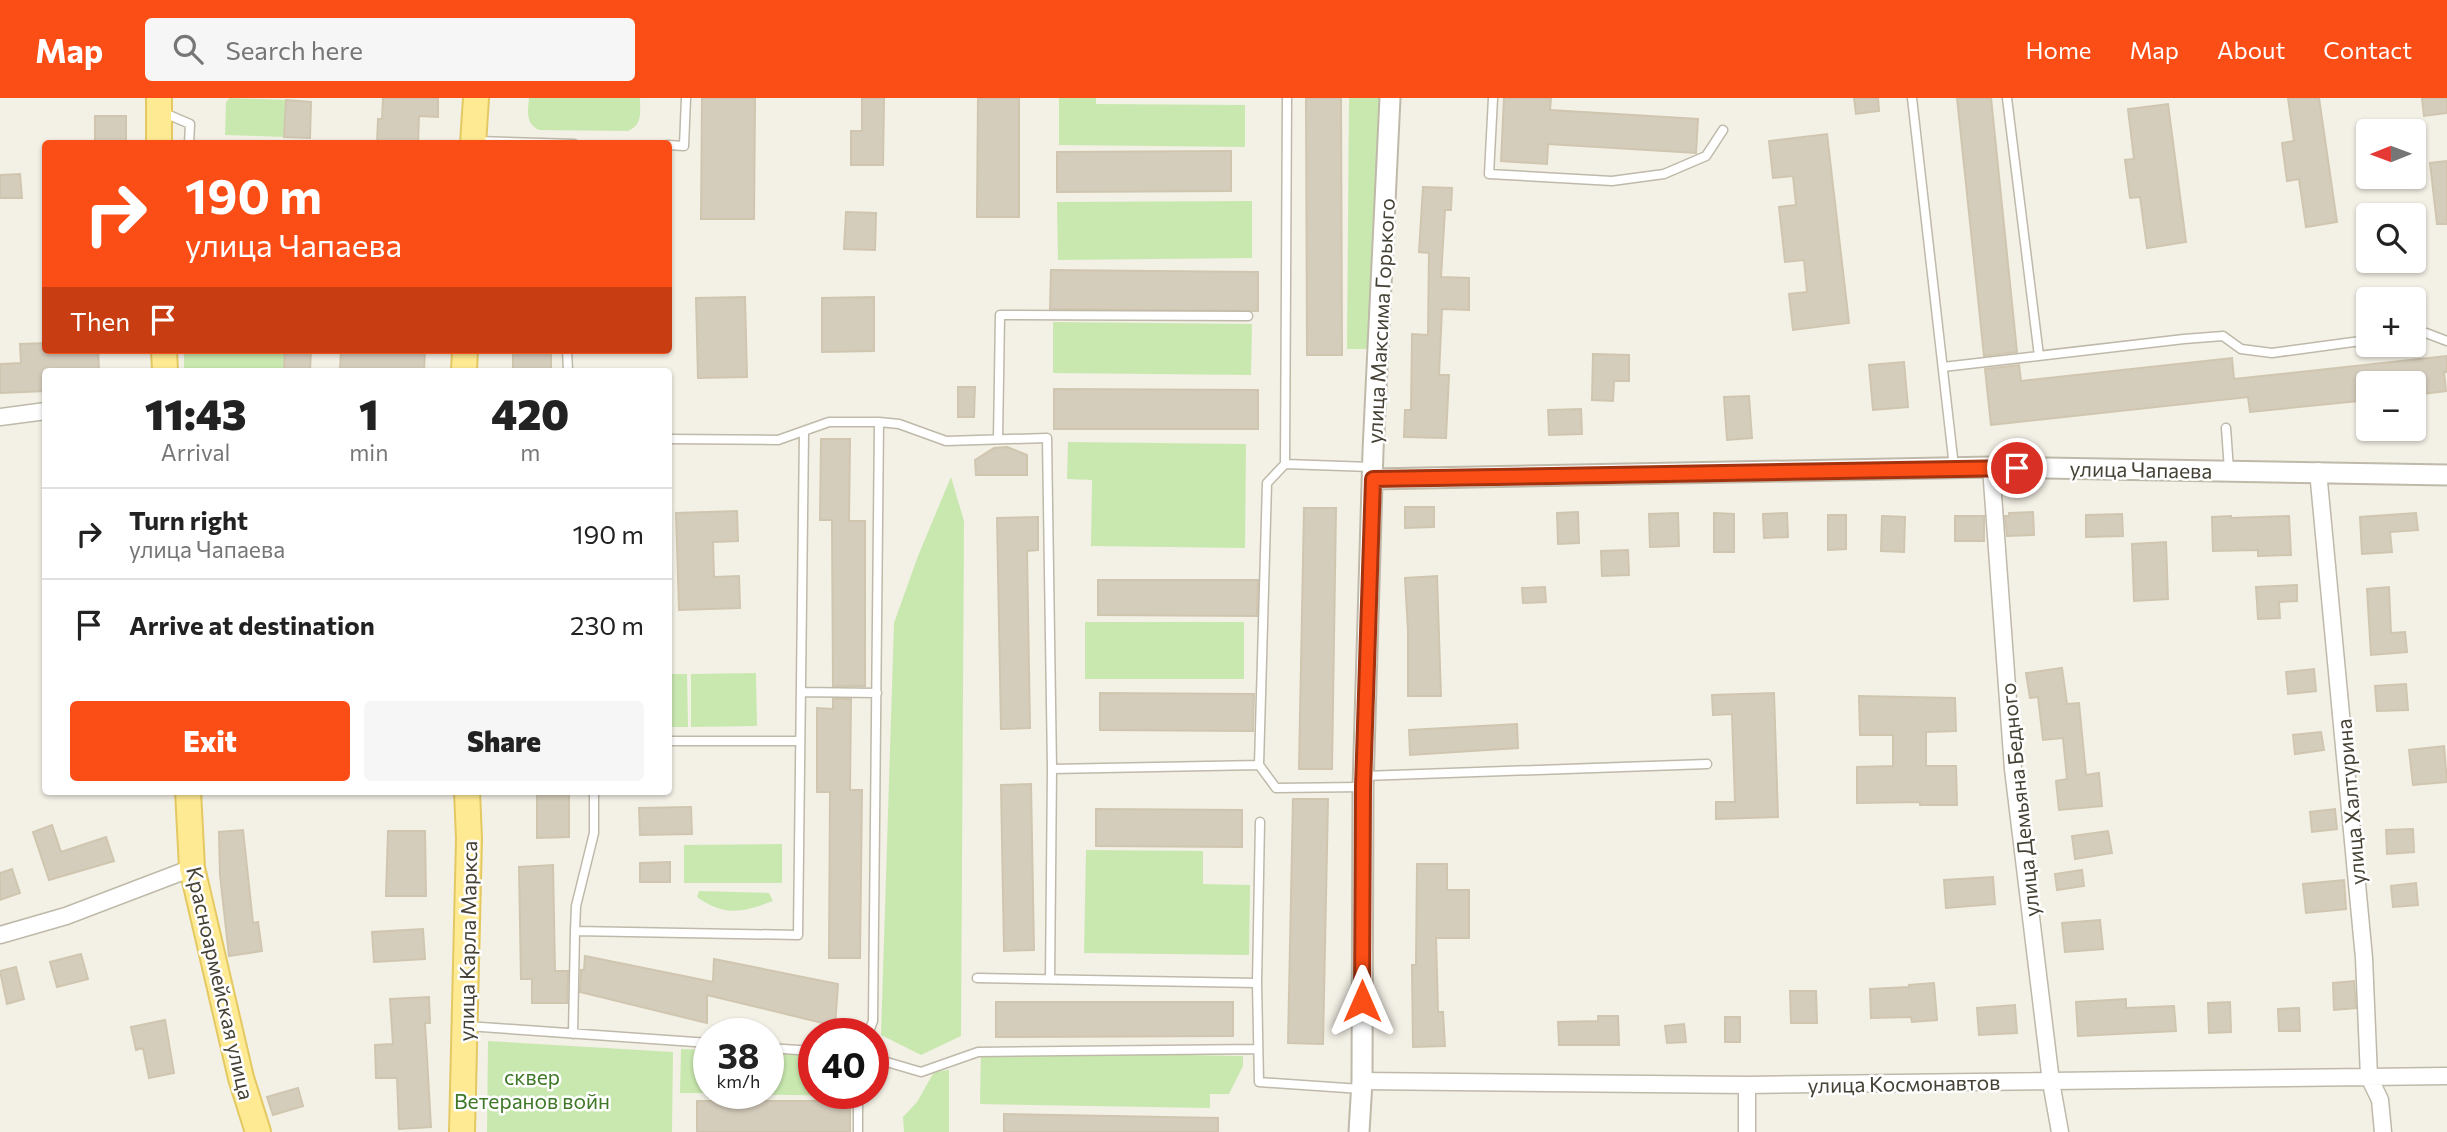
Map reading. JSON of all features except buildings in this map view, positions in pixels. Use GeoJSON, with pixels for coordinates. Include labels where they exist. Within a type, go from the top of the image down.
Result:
{"type":"FeatureCollection","features":[{"type":"Feature","properties":{"kind":"main road"},"geometry":{"type":"LineString","coordinates":[[473,140],[476,98]]}},
{"type":"Feature","properties":{"kind":"main road"},"geometry":{"type":"LineString","coordinates":[[159,104],[159,140]]}},
{"type":"Feature","properties":{"kind":"main road","name":"Красноармейская улица"},"geometry":{"type":"LineString","coordinates":[[188,795],[192,869],[241,1078],[258,1132]]}},
{"type":"Feature","properties":{"kind":"main road","name":"улица Карла Маркса"},"geometry":{"type":"LineString","coordinates":[[462,1132],[466,1026],[467,795]]}},
{"type":"Feature","properties":{"kind":"street","name":"улица Максима Горького"},"geometry":{"type":"LineString","coordinates":[[1359,1132],[1363,781],[1373,473],[1390,98]]}},
{"type":"Feature","properties":{"kind":"street"},"geometry":{"type":"LineString","coordinates":[[0,417],[42,412]]}},
{"type":"Feature","properties":{"kind":"street","name":"улица Чапаева"},"geometry":{"type":"LineString","coordinates":[[1373,473],[1991,467],[2447,475]]}},
{"type":"Feature","properties":{"kind":"street","name":"улица Демьяна Бедного"},"geometry":{"type":"LineString","coordinates":[[1991,467],[2012,769],[2051,1082],[2060,1132]]}},
{"type":"Feature","properties":{"kind":"street","name":"улица Халтурина"},"geometry":{"type":"LineString","coordinates":[[2318,471],[2364,958],[2370,1077],[2380,1100],[2383,1132]]}},
{"type":"Feature","properties":{"kind":"street"},"geometry":{"type":"LineString","coordinates":[[0,935],[66,916],[192,869]]}},
{"type":"Feature","properties":{"kind":"street","name":"улица Космонавтов"},"geometry":{"type":"LineString","coordinates":[[1361,1085],[1747,1085],[2447,1076]]}},
{"type":"Feature","properties":{"kind":"street"},"geometry":{"type":"LineString","coordinates":[[1747,1085],[1747,1132]]}},
{"type":"Feature","properties":{"kind":"lane"},"geometry":{"type":"LineString","coordinates":[[672,145],[684,146],[686,98]]}},
{"type":"Feature","properties":{"kind":"lane"},"geometry":{"type":"LineString","coordinates":[[1287,98],[1285,464],[1267,483],[1259,765],[1276,788],[1363,781],[1707,764]]}},
{"type":"Feature","properties":{"kind":"lane"},"geometry":{"type":"LineString","coordinates":[[1493,98],[1489,174],[1612,181],[1664,174],[1706,156],[1723,130]]}},
{"type":"Feature","properties":{"kind":"lane"},"geometry":{"type":"LineString","coordinates":[[1912,98],[1954,467]]}},
{"type":"Feature","properties":{"kind":"lane"},"geometry":{"type":"LineString","coordinates":[[2007,98],[2039,356]]}},
{"type":"Feature","properties":{"kind":"lane"},"geometry":{"type":"LineString","coordinates":[[159,104],[190,124],[189,140]]}},
{"type":"Feature","properties":{"kind":"lane"},"geometry":{"type":"LineString","coordinates":[[998,439],[1000,315],[1248,316]]}},
{"type":"Feature","properties":{"kind":"lane"},"geometry":{"type":"LineString","coordinates":[[2426,333],[2447,341]]}},
{"type":"Feature","properties":{"kind":"lane"},"geometry":{"type":"LineString","coordinates":[[1943,367],[2223,336],[2241,349],[2273,353],[2356,342]]}},
{"type":"Feature","properties":{"kind":"lane"},"geometry":{"type":"LineString","coordinates":[[672,439],[778,440],[829,422],[899,424],[946,441],[1047,438],[1052,769],[1049,978]]}},
{"type":"Feature","properties":{"kind":"lane"},"geometry":{"type":"LineString","coordinates":[[873,1018],[879,422]]}},
{"type":"Feature","properties":{"kind":"lane"},"geometry":{"type":"LineString","coordinates":[[2226,428],[2229,470]]}},
{"type":"Feature","properties":{"kind":"lane"},"geometry":{"type":"LineString","coordinates":[[575,931],[798,935],[804,431]]}},
{"type":"Feature","properties":{"kind":"lane"},"geometry":{"type":"LineString","coordinates":[[1285,464],[1373,473]]}},
{"type":"Feature","properties":{"kind":"lane"},"geometry":{"type":"LineString","coordinates":[[801,692],[877,693]]}},
{"type":"Feature","properties":{"kind":"lane"},"geometry":{"type":"LineString","coordinates":[[672,741],[800,741]]}},
{"type":"Feature","properties":{"kind":"lane"},"geometry":{"type":"LineString","coordinates":[[1052,769],[1259,765]]}},
{"type":"Feature","properties":{"kind":"lane"},"geometry":{"type":"LineString","coordinates":[[573,1034],[576,906],[594,833],[594,795]]}},
{"type":"Feature","properties":{"kind":"lane"},"geometry":{"type":"LineString","coordinates":[[1260,822],[1257,982],[1259,1082],[1361,1085]]}},
{"type":"Feature","properties":{"kind":"lane"},"geometry":{"type":"LineString","coordinates":[[977,978],[1257,982]]}},
{"type":"Feature","properties":{"kind":"lane"},"geometry":{"type":"LineString","coordinates":[[466,1026],[693,1042]]}},
{"type":"Feature","properties":{"kind":"lane"},"geometry":{"type":"LineString","coordinates":[[889,1063],[921,1072],[978,1052],[1258,1049]]}},
{"type":"Feature","properties":{"kind":"lane"},"geometry":{"type":"LineString","coordinates":[[858,1109],[858,1132]]}},
{"type":"Feature","properties":{"kind":"green space"},"geometry":{"type":"Polygon","coordinates":[[[230,98],[286,100],[284,137],[225,135],[226,102],[230,98]]]}},
{"type":"Feature","properties":{"kind":"green space"},"geometry":{"type":"Polygon","coordinates":[[[529,98],[640,98],[640,118],[628,131],[539,130],[529,120],[529,98]]]}},
{"type":"Feature","properties":{"kind":"green space"},"geometry":{"type":"Polygon","coordinates":[[[1059,98],[1096,98],[1096,104],[1245,105],[1245,147],[1059,145],[1059,98]]]}},
{"type":"Feature","properties":{"kind":"green space"},"geometry":{"type":"Polygon","coordinates":[[[1349,98],[1380,98],[1368,349],[1347,349],[1349,98]]]}},
{"type":"Feature","properties":{"kind":"green space"},"geometry":{"type":"Polygon","coordinates":[[[1252,201],[1252,258],[1058,260],[1057,202],[1252,201]]]}},
{"type":"Feature","properties":{"kind":"green space"},"geometry":{"type":"Polygon","coordinates":[[[1053,322],[1252,324],[1251,375],[1053,373],[1053,322]]]}},
{"type":"Feature","properties":{"kind":"green space"},"geometry":{"type":"Polygon","coordinates":[[[184,354],[285,354],[284,368],[184,368],[184,354]]]}},
{"type":"Feature","properties":{"kind":"green space"},"geometry":{"type":"Polygon","coordinates":[[[1068,442],[1246,444],[1245,548],[1091,546],[1092,480],[1067,479],[1068,442]]]}},
{"type":"Feature","properties":{"kind":"green space"},"geometry":{"type":"Polygon","coordinates":[[[951,477],[964,521],[961,1036],[921,1055],[889,1039],[889,1018],[882,1018],[894,623],[951,477]]]}},
{"type":"Feature","properties":{"kind":"green space"},"geometry":{"type":"Polygon","coordinates":[[[1085,622],[1244,622],[1244,679],[1085,679],[1085,622]]]}},
{"type":"Feature","properties":{"kind":"green space"},"geometry":{"type":"Polygon","coordinates":[[[756,673],[757,726],[691,727],[691,674],[756,673]]]}},
{"type":"Feature","properties":{"kind":"green space"},"geometry":{"type":"Polygon","coordinates":[[[672,674],[687,674],[688,727],[672,727],[672,674]]]}},
{"type":"Feature","properties":{"kind":"green space"},"geometry":{"type":"Polygon","coordinates":[[[782,844],[782,883],[684,883],[684,845],[782,844]]]}},
{"type":"Feature","properties":{"kind":"green space"},"geometry":{"type":"Polygon","coordinates":[[[1086,850],[1203,851],[1203,884],[1250,885],[1249,955],[1084,953],[1086,850]]]}},
{"type":"Feature","properties":{"kind":"green space"},"geometry":{"type":"Polygon","coordinates":[[[699,891],[769,893],[773,901],[743,910],[725,910],[697,897],[699,891]]]}},
{"type":"Feature","properties":{"kind":"green space","name":"сквер Ветеранов войн"},"geometry":{"type":"Polygon","coordinates":[[[488,1041],[673,1052],[672,1132],[487,1132],[488,1041]]]}},
{"type":"Feature","properties":{"kind":"green space"},"geometry":{"type":"Polygon","coordinates":[[[681,1049],[693,1049],[693,1093],[680,1093],[681,1049]]]}},
{"type":"Feature","properties":{"kind":"green space"},"geometry":{"type":"Polygon","coordinates":[[[981,1051],[1243,1056],[1243,1066],[1229,1094],[1210,1094],[1210,1108],[980,1104],[981,1051]]]}},
{"type":"Feature","properties":{"kind":"green space"},"geometry":{"type":"Polygon","coordinates":[[[784,1054],[798,1054],[798,1095],[784,1095],[784,1054]]]}},
{"type":"Feature","properties":{"kind":"green space"},"geometry":{"type":"Polygon","coordinates":[[[949,1070],[949,1132],[904,1132],[903,1117],[917,1102],[934,1072],[949,1070]]]}},
{"type":"Feature","properties":{"kind":"route"},"geometry":{"type":"LineString","coordinates":[[1362,1001],[1363,787],[1373,479],[2017,468]]}}]}
